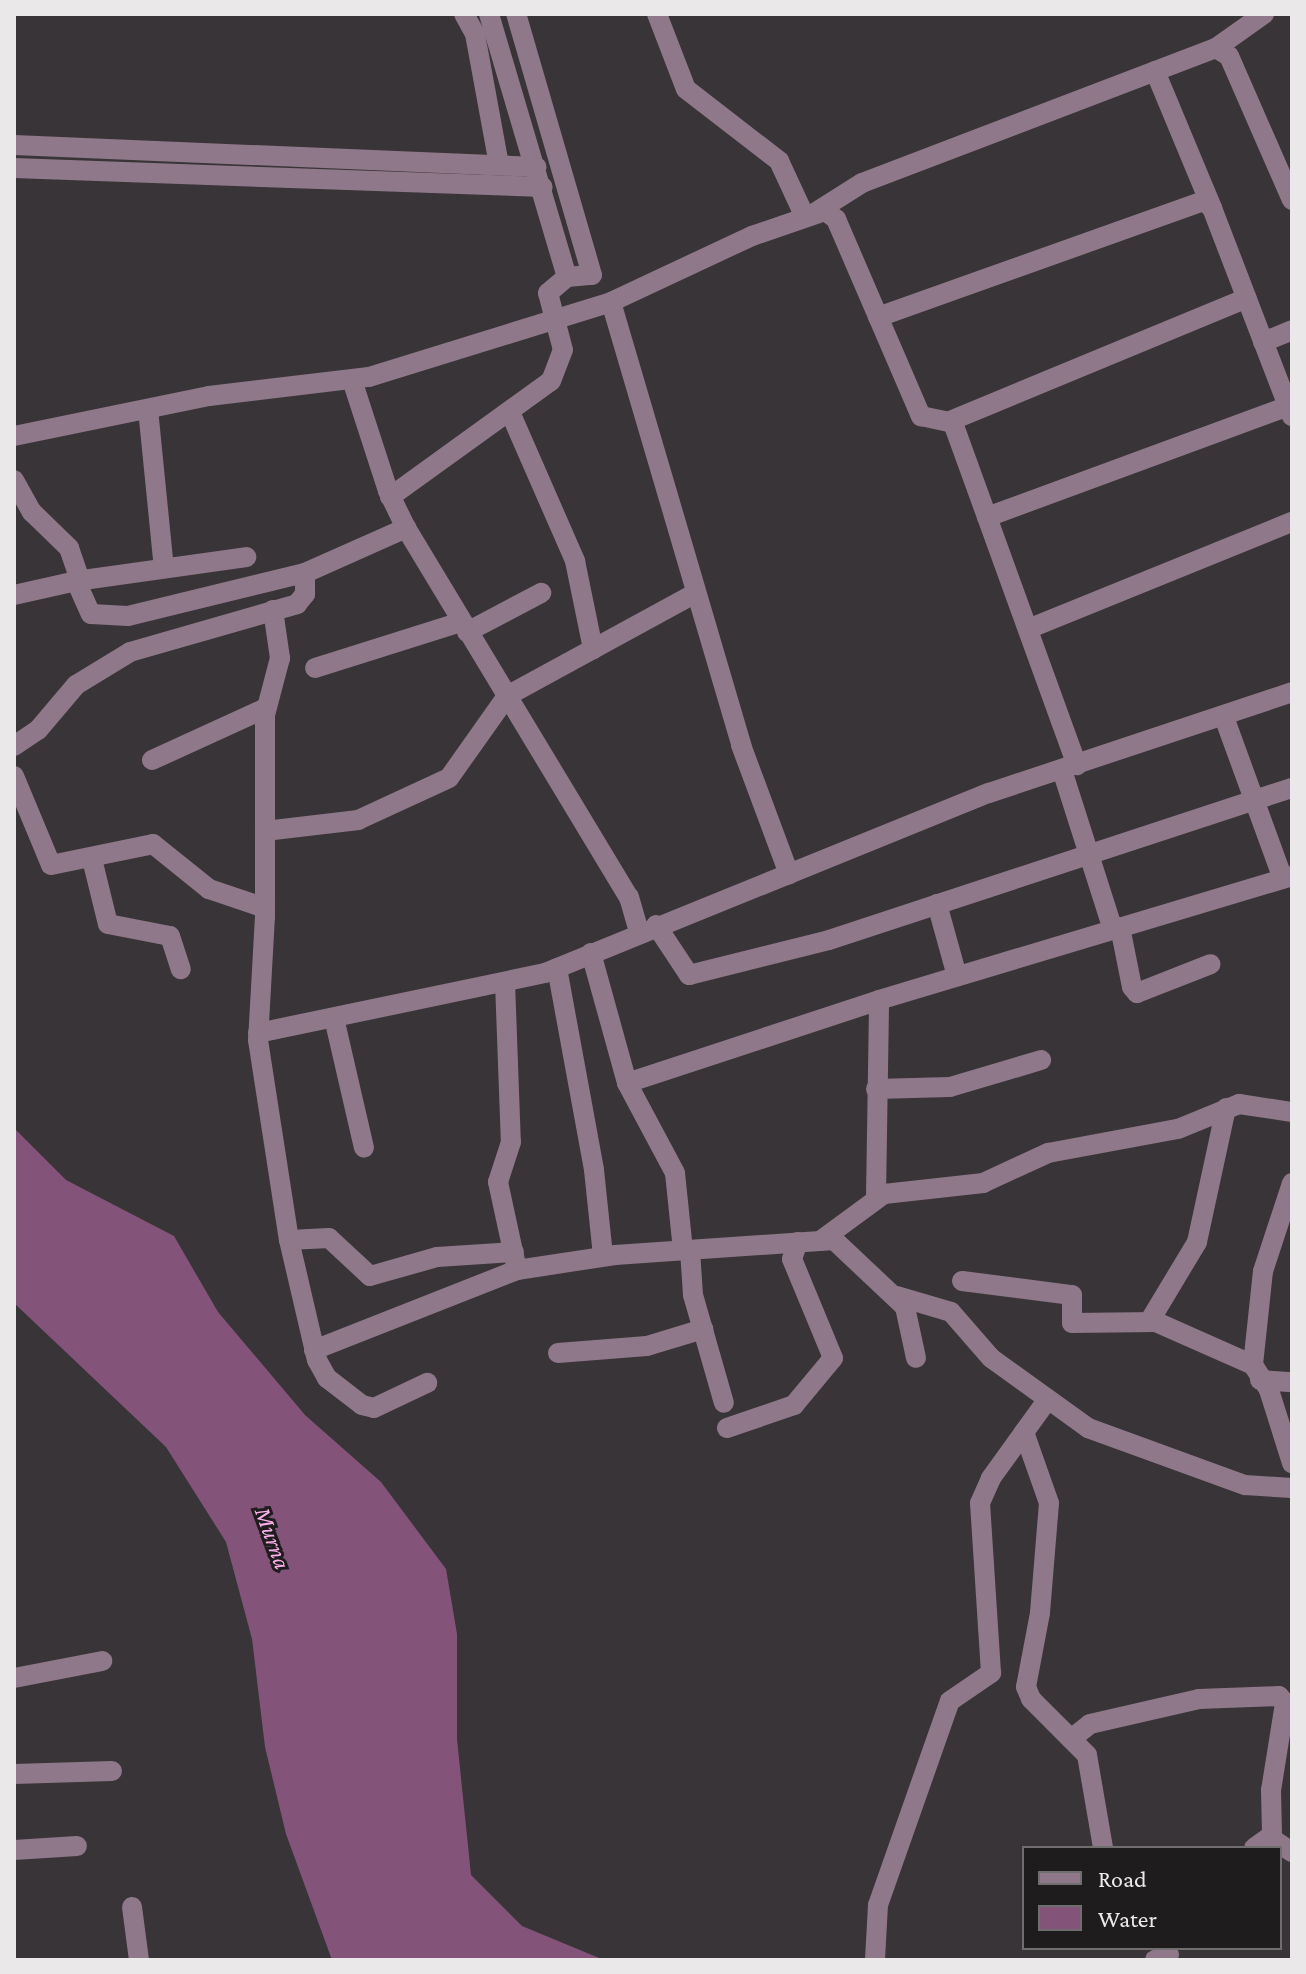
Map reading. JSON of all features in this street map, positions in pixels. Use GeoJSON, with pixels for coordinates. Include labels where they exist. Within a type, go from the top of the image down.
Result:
{"type":"FeatureCollection","features":[{"type":"Feature","properties":{"kind":"street"},"geometry":{"type":"LineString","coordinates":[[464,14],[475,34],[499,165]]}},
{"type":"Feature","properties":{"kind":"street"},"geometry":{"type":"LineString","coordinates":[[489,14],[543,187],[567,277]]}},
{"type":"Feature","properties":{"kind":"street"},"geometry":{"type":"LineString","coordinates":[[390,497],[510,412],[558,372],[563,350],[558,317],[548,293],[567,277],[592,275],[516,14]]}},
{"type":"Feature","properties":{"kind":"street"},"geometry":{"type":"LineString","coordinates":[[657,14],[695,100],[782,164],[809,215]]}},
{"type":"Feature","properties":{"kind":"street"},"geometry":{"type":"LineString","coordinates":[[14,436],[148,409],[352,380],[611,302],[809,215],[862,183],[1216,48],[1264,14]]}},
{"type":"Feature","properties":{"kind":"street"},"geometry":{"type":"LineString","coordinates":[[1216,48],[1229,56],[1292,200]]}},
{"type":"Feature","properties":{"kind":"street"},"geometry":{"type":"LineString","coordinates":[[987,517],[1290,411],[1212,208],[1155,71]]}},
{"type":"Feature","properties":{"kind":"street"},"geometry":{"type":"LineString","coordinates":[[14,145],[537,167]]}},
{"type":"Feature","properties":{"kind":"street"},"geometry":{"type":"LineString","coordinates":[[14,168],[543,187]]}},
{"type":"Feature","properties":{"kind":"street"},"geometry":{"type":"LineString","coordinates":[[878,317],[1199,202],[1212,208]]}},
{"type":"Feature","properties":{"kind":"street"},"geometry":{"type":"LineString","coordinates":[[809,215],[825,211],[836,219],[921,416],[950,421],[1247,298]]}},
{"type":"Feature","properties":{"kind":"street"},"geometry":{"type":"LineString","coordinates":[[611,302],[741,745],[789,874]]}},
{"type":"Feature","properties":{"kind":"street"},"geometry":{"type":"LineString","coordinates":[[1263,342],[1292,330]]}},
{"type":"Feature","properties":{"kind":"street"},"geometry":{"type":"LineString","coordinates":[[352,380],[390,497],[406,528],[648,928],[689,975],[829,940],[1292,788]]}},
{"type":"Feature","properties":{"kind":"street"},"geometry":{"type":"LineString","coordinates":[[148,409],[164,568]]}},
{"type":"Feature","properties":{"kind":"street"},"geometry":{"type":"LineString","coordinates":[[510,412],[575,561],[593,649]]}},
{"type":"Feature","properties":{"kind":"street"},"geometry":{"type":"LineString","coordinates":[[950,421],[1028,629],[1070,768],[1088,853],[1116,928],[1132,987],[1137,993],[1211,964]]}},
{"type":"Feature","properties":{"kind":"street"},"geometry":{"type":"LineString","coordinates":[[14,480],[32,512],[65,542],[91,614],[120,617],[305,573],[406,528]]}},
{"type":"Feature","properties":{"kind":"street"},"geometry":{"type":"LineString","coordinates":[[1028,629],[1292,522]]}},
{"type":"Feature","properties":{"kind":"street"},"geometry":{"type":"LineString","coordinates":[[14,595],[78,580],[246,557]]}},
{"type":"Feature","properties":{"kind":"street"},"geometry":{"type":"LineString","coordinates":[[14,746],[38,730],[76,685],[130,652],[304,598],[305,573]]}},
{"type":"Feature","properties":{"kind":"street"},"geometry":{"type":"LineString","coordinates":[[315,668],[464,627],[541,593]]}},
{"type":"Feature","properties":{"kind":"street"},"geometry":{"type":"LineString","coordinates":[[265,831],[358,820],[449,778],[507,696],[696,593]]}},
{"type":"Feature","properties":{"kind":"street"},"geometry":{"type":"LineString","coordinates":[[273,610],[280,658],[266,708],[265,908],[258,1033],[289,1240],[314,1350],[327,1378],[368,1408],[381,1408],[427,1383]]}},
{"type":"Feature","properties":{"kind":"street"},"geometry":{"type":"LineString","coordinates":[[258,1033],[505,982],[557,968],[648,928],[989,793],[1292,692]]}},
{"type":"Feature","properties":{"kind":"street"},"geometry":{"type":"LineString","coordinates":[[152,760],[266,708]]}},
{"type":"Feature","properties":{"kind":"street"},"geometry":{"type":"LineString","coordinates":[[627,1083],[879,1000],[1288,877],[1255,802],[1224,717]]}},
{"type":"Feature","properties":{"kind":"street"},"geometry":{"type":"LineString","coordinates":[[14,776],[51,865],[153,844],[209,889],[265,908]]}},
{"type":"Feature","properties":{"kind":"street"},"geometry":{"type":"LineString","coordinates":[[92,859],[108,924],[170,936],[181,969]]}},
{"type":"Feature","properties":{"kind":"street"},"geometry":{"type":"LineString","coordinates":[[937,904],[957,976]]}},
{"type":"Feature","properties":{"kind":"street"},"geometry":{"type":"LineString","coordinates":[[591,953],[627,1083],[675,1173],[693,1295],[724,1403]]}},
{"type":"Feature","properties":{"kind":"street"},"geometry":{"type":"LineString","coordinates":[[557,968],[594,1170],[603,1256]]}},
{"type":"Feature","properties":{"kind":"street"},"geometry":{"type":"LineString","coordinates":[[505,982],[511,1142],[498,1182],[516,1261]]}},
{"type":"Feature","properties":{"kind":"street"},"geometry":{"type":"LineString","coordinates":[[876,1197],[879,1000]]}},
{"type":"Feature","properties":{"kind":"street"},"geometry":{"type":"LineString","coordinates":[[334,1018],[364,1148]]}},
{"type":"Feature","properties":{"kind":"street"},"geometry":{"type":"LineString","coordinates":[[876,1089],[944,1089],[1041,1060]]}},
{"type":"Feature","properties":{"kind":"street"},"geometry":{"type":"LineString","coordinates":[[820,1241],[876,1197],[983,1183],[1048,1153],[1178,1129],[1226,1108],[1246,1103],[1292,1112]]}},
{"type":"Feature","properties":{"kind":"street"},"geometry":{"type":"LineString","coordinates":[[1149,1322],[1197,1242],[1226,1108]]}},
{"type":"Feature","properties":{"kind":"street"},"geometry":{"type":"LineString","coordinates":[[1292,1183],[1263,1271],[1256,1372],[1269,1390],[1292,1463]]}},
{"type":"Feature","properties":{"kind":"street"},"geometry":{"type":"LineString","coordinates":[[289,1240],[329,1238],[370,1276],[437,1257],[516,1261],[820,1241],[846,1246],[897,1296],[909,1314],[916,1358]]}},
{"type":"Feature","properties":{"kind":"street"},"geometry":{"type":"LineString","coordinates":[[727,1428],[794,1405],[833,1358],[792,1259],[798,1242]]}},
{"type":"Feature","properties":{"kind":"street"},"geometry":{"type":"LineString","coordinates":[[314,1350],[516,1261]]}},
{"type":"Feature","properties":{"kind":"street"},"geometry":{"type":"LineString","coordinates":[[962,1281],[1072,1295],[1072,1323],[1149,1322],[1256,1372],[1292,1382]]}},
{"type":"Feature","properties":{"kind":"street"},"geometry":{"type":"LineString","coordinates":[[897,1296],[951,1312],[991,1358],[1088,1428],[1245,1485],[1292,1488]]}},
{"type":"Feature","properties":{"kind":"street"},"geometry":{"type":"LineString","coordinates":[[558,1353],[647,1346],[703,1329]]}},
{"type":"Feature","properties":{"kind":"street"},"geometry":{"type":"LineString","coordinates":[[875,1960],[878,1905],[950,1701],[991,1673],[980,1503],[991,1478],[1048,1399]]}},
{"type":"Feature","properties":{"kind":"street"},"geometry":{"type":"LineString","coordinates":[[1024,1432],[1049,1503],[1040,1613],[1026,1687],[1031,1699],[1088,1758],[1103,1846]]}},
{"type":"Feature","properties":{"kind":"street"},"geometry":{"type":"LineString","coordinates":[[14,1678],[102,1661]]}},
{"type":"Feature","properties":{"kind":"street"},"geometry":{"type":"LineString","coordinates":[[1071,1739],[1090,1724],[1199,1699],[1279,1696],[1285,1703],[1263,1843]]}},
{"type":"Feature","properties":{"kind":"street"},"geometry":{"type":"LineString","coordinates":[[14,1774],[112,1771]]}},
{"type":"Feature","properties":{"kind":"street"},"geometry":{"type":"LineString","coordinates":[[14,1850],[77,1846]]}},
{"type":"Feature","properties":{"kind":"street"},"geometry":{"type":"LineString","coordinates":[[132,1907],[139,1960]]}},
{"type":"Feature","properties":{"kind":"water","name":"Murna"},"geometry":{"type":"Polygon","coordinates":[[[14,1128],[66,1180],[174,1236],[218,1312],[305,1415],[381,1482],[446,1569],[457,1634],[457,1739],[471,1875],[522,1926],[604,1960],[332,1960],[286,1834],[265,1747],[252,1639],[226,1542],[166,1447],[14,1303],[14,1128]]]}}]}
